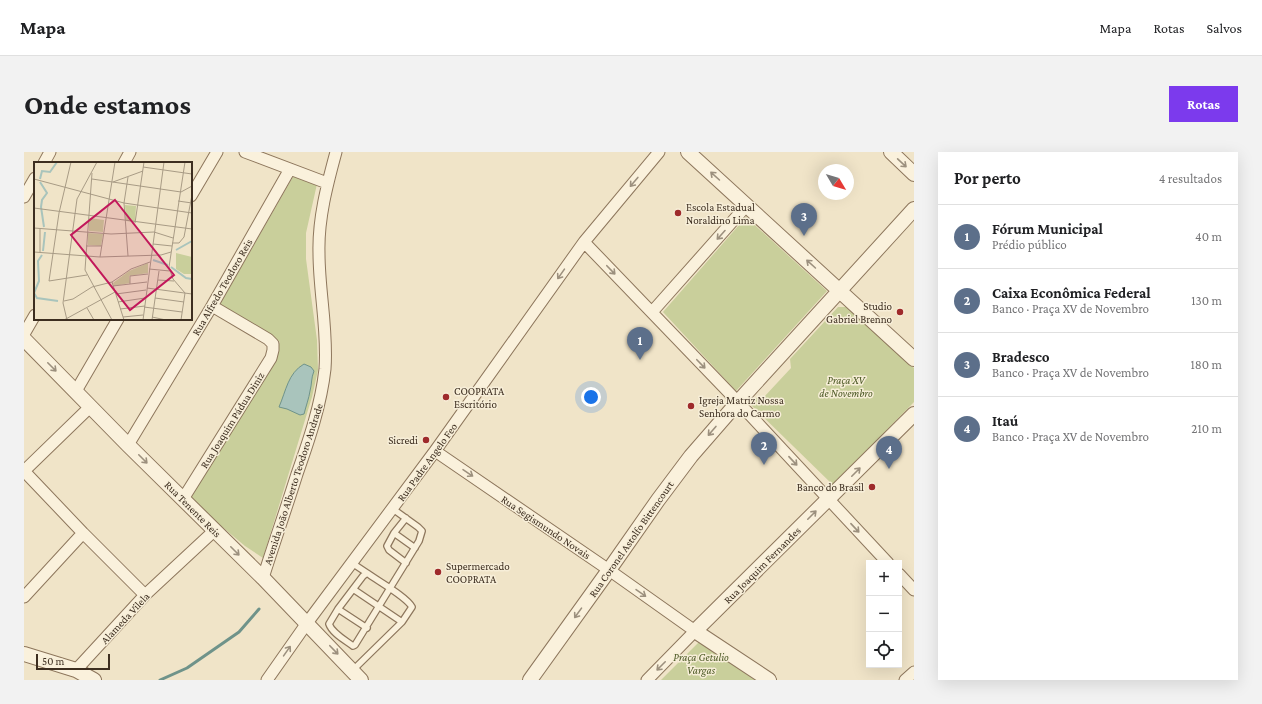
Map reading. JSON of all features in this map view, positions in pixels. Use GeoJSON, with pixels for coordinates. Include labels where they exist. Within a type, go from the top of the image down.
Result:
{"type":"FeatureCollection","features":[{"type":"Feature","properties":{"kind":"street"},"geometry":{"type":"LineString","coordinates":[[45,162],[50,152]]}},
{"type":"Feature","properties":{"kind":"street"},"geometry":{"type":"LineString","coordinates":[[125,162],[130,152]]}},
{"type":"Feature","properties":{"kind":"street"},"geometry":{"type":"LineString","coordinates":[[192,194],[217,152]]}},
{"type":"Feature","properties":{"kind":"street"},"geometry":{"type":"LineString","coordinates":[[245,152],[327,183]]}},
{"type":"Feature","properties":{"kind":"street","name":"Avenida João Alberto Teodoro Andrade"},"geometry":{"type":"LineString","coordinates":[[263,578],[320,402],[325,368],[325,324],[318,254],[320,220],[327,183],[336,152]]}},
{"type":"Feature","properties":{"kind":"street"},"geometry":{"type":"LineString","coordinates":[[659,152],[584,242],[738,402],[885,560]]}},
{"type":"Feature","properties":{"kind":"street"},"geometry":{"type":"LineString","coordinates":[[688,152],[914,359]]}},
{"type":"Feature","properties":{"kind":"street"},"geometry":{"type":"LineString","coordinates":[[891,152],[914,174]]}},
{"type":"Feature","properties":{"kind":"street","name":"Rua Alfredo Teodoro Reis"},"geometry":{"type":"LineString","coordinates":[[128,445],[212,306],[290,169]]}},
{"type":"Feature","properties":{"kind":"street"},"geometry":{"type":"LineString","coordinates":[[24,197],[34,180]]}},
{"type":"Feature","properties":{"kind":"street"},"geometry":{"type":"LineString","coordinates":[[652,312],[747,205]]}},
{"type":"Feature","properties":{"kind":"street"},"geometry":{"type":"LineString","coordinates":[[738,402],[914,209]]}},
{"type":"Feature","properties":{"kind":"street","name":"Rua Padre Angelo Feo"},"geometry":{"type":"LineString","coordinates":[[267,680],[307,623],[435,451],[584,242]]}},
{"type":"Feature","properties":{"kind":"street","name":"Rua Joaquim Pádua Diniz"},"geometry":{"type":"LineString","coordinates":[[183,499],[270,358],[273,350],[273,344],[268,339],[212,306]]}},
{"type":"Feature","properties":{"kind":"street"},"geometry":{"type":"LineString","coordinates":[[24,334],[34,317]]}},
{"type":"Feature","properties":{"kind":"street"},"geometry":{"type":"LineString","coordinates":[[76,391],[117,320]]}},
{"type":"Feature","properties":{"kind":"street","name":"Rua Tenente Reis"},"geometry":{"type":"LineString","coordinates":[[24,339],[128,445],[263,578],[357,675]]}},
{"type":"Feature","properties":{"kind":"street","name":"Rua Coronel Astolfo Bittencourt"},"geometry":{"type":"LineString","coordinates":[[530,680],[658,500],[691,456],[738,402]]}},
{"type":"Feature","properties":{"kind":"street"},"geometry":{"type":"LineString","coordinates":[[90,406],[24,471],[145,595]]}},
{"type":"Feature","properties":{"kind":"street"},"geometry":{"type":"LineString","coordinates":[[828,500],[914,414]]}},
{"type":"Feature","properties":{"kind":"street","name":"Rua Segismundo Novais"},"geometry":{"type":"LineString","coordinates":[[435,451],[609,570],[695,631]]}},
{"type":"Feature","properties":{"kind":"street","name":"Rua Joaquim Fernandes"},"geometry":{"type":"LineString","coordinates":[[695,631],[828,500]]}},
{"type":"Feature","properties":{"kind":"street","name":"Alameda Vilela"},"geometry":{"type":"LineString","coordinates":[[76,670],[145,595],[215,530]]}},
{"type":"Feature","properties":{"kind":"street"},"geometry":{"type":"LineString","coordinates":[[24,597],[83,533]]}},
{"type":"Feature","properties":{"kind":"street"},"geometry":{"type":"LineString","coordinates":[[902,577],[914,590]]}},
{"type":"Feature","properties":{"kind":"street"},"geometry":{"type":"LineString","coordinates":[[647,680],[695,631],[769,680]]}},
{"type":"Feature","properties":{"kind":"street"},"geometry":{"type":"LineString","coordinates":[[24,654],[76,670],[94,680]]}},
{"type":"Feature","properties":{"kind":"street"},"geometry":{"type":"LineString","coordinates":[[905,680],[914,672]]}},
{"type":"Feature","properties":{"kind":"lane"},"geometry":{"type":"LineString","coordinates":[[367,574],[363,576],[353,589],[329,624],[330,628],[353,646],[358,643],[422,535],[422,531],[393,509]]}},
{"type":"Feature","properties":{"kind":"lane"},"geometry":{"type":"LineString","coordinates":[[406,518],[394,533],[387,546],[389,550],[406,563]]}},
{"type":"Feature","properties":{"kind":"lane"},"geometry":{"type":"LineString","coordinates":[[394,533],[415,548]]}},
{"type":"Feature","properties":{"kind":"lane"},"geometry":{"type":"LineString","coordinates":[[352,562],[367,574],[390,588],[411,605],[411,610],[402,622],[357,675]]}},
{"type":"Feature","properties":{"kind":"lane"},"geometry":{"type":"LineString","coordinates":[[353,589],[402,622]]}},
{"type":"Feature","properties":{"kind":"lane"},"geometry":{"type":"LineString","coordinates":[[338,609],[367,628]]}},
{"type":"Feature","properties":{"kind":"green space"},"geometry":{"type":"Polygon","coordinates":[[[294,175],[317,184],[306,233],[306,259],[317,340],[318,370],[312,397],[263,558],[245,546],[190,500],[280,342],[219,306],[294,175]]]}},
{"type":"Feature","properties":{"kind":"green space"},"geometry":{"type":"Polygon","coordinates":[[[746,217],[827,291],[736,391],[663,312],[746,217]]]}},
{"type":"Feature","properties":{"kind":"green space","name":"Praça XV de Novembro"},"geometry":{"type":"Polygon","coordinates":[[[838,307],[848,307],[914,368],[914,402],[833,485],[750,404],[755,398],[764,397],[791,368],[790,359],[838,307]]]}},
{"type":"Feature","properties":{"kind":"green space","name":"Praça Getulio Vargas"},"geometry":{"type":"Polygon","coordinates":[[[699,642],[755,680],[661,680],[699,642]]]}},
{"type":"Feature","properties":{"kind":"water"},"geometry":{"type":"Polygon","coordinates":[[[304,364],[311,367],[314,371],[304,414],[300,415],[279,407],[291,377],[294,372],[304,364]]]}},
{"type":"Feature","properties":{"kind":"waterway"},"geometry":{"type":"LineString","coordinates":[[160,680],[187,668],[239,632],[259,609]]}},
{"type":"Feature","properties":{"kind":"place","name":"Escola Estadual Noraldino Lima"},"geometry":{"type":"Point","coordinates":[678,213]}},
{"type":"Feature","properties":{"kind":"place","name":"Bradesco"},"geometry":{"type":"Point","coordinates":[804,236]}},
{"type":"Feature","properties":{"kind":"place","name":"Studio Gabriel Brenno"},"geometry":{"type":"Point","coordinates":[900,312]}},
{"type":"Feature","properties":{"kind":"place","name":"Fórum Municipal"},"geometry":{"type":"Point","coordinates":[640,360]}},
{"type":"Feature","properties":{"kind":"place","name":"COOPRATA Escritório"},"geometry":{"type":"Point","coordinates":[446,397]}},
{"type":"Feature","properties":{"kind":"place","name":"Igreja Matriz Nossa Senhora do Carmo"},"geometry":{"type":"Point","coordinates":[691,406]}},
{"type":"Feature","properties":{"kind":"place","name":"Sicredi"},"geometry":{"type":"Point","coordinates":[426,440]}},
{"type":"Feature","properties":{"kind":"place","name":"Caixa Econômica Federal"},"geometry":{"type":"Point","coordinates":[764,465]}},
{"type":"Feature","properties":{"kind":"place","name":"Itaú"},"geometry":{"type":"Point","coordinates":[889,469]}},
{"type":"Feature","properties":{"kind":"place","name":"Banco do Brasil"},"geometry":{"type":"Point","coordinates":[872,487]}},
{"type":"Feature","properties":{"kind":"place","name":"Supermercado COOPRATA"},"geometry":{"type":"Point","coordinates":[438,572]}}]}
